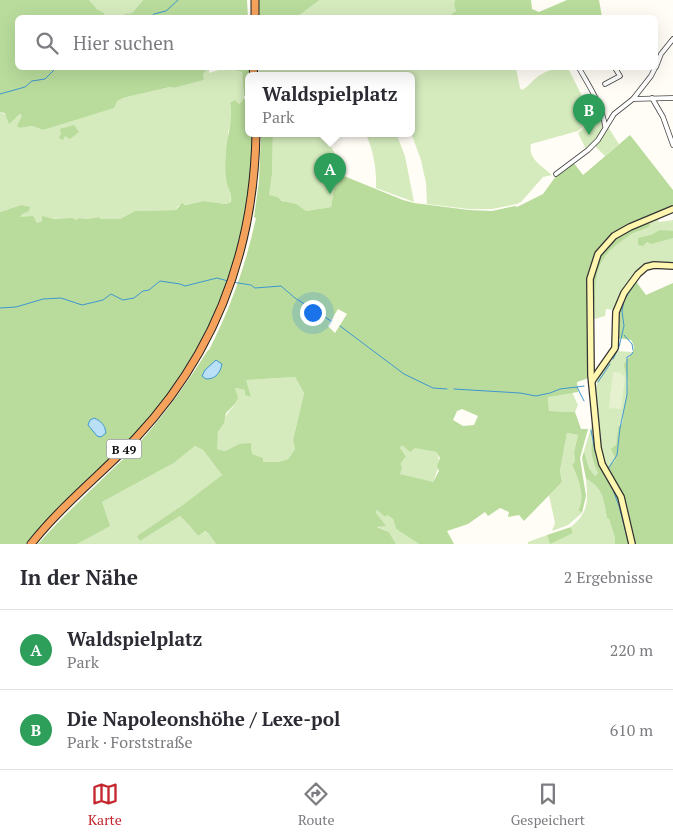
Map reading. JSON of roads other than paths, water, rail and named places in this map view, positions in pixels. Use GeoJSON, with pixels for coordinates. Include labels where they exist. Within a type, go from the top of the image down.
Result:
{"type":"FeatureCollection","features":[{"type":"Feature","properties":{"kind":"highway"},"geometry":{"type":"LineString","coordinates":[[250,0],[251,15]]}},
{"type":"Feature","properties":{"kind":"highway"},"geometry":{"type":"LineString","coordinates":[[255,0],[255,15]]}},
{"type":"Feature","properties":{"kind":"highway","name":"B 49"},"geometry":{"type":"LineString","coordinates":[[250,220],[256,137]]}},
{"type":"Feature","properties":{"kind":"highway","name":"B 49"},"geometry":{"type":"LineString","coordinates":[[37,544],[66,512],[154,424],[182,389],[206,345],[227,296],[240,256],[258,183],[260,137]]}},
{"type":"Feature","properties":{"kind":"highway","name":"B 49"},"geometry":{"type":"LineString","coordinates":[[31,544],[63,509],[146,427],[178,387],[206,345]]}},
{"type":"Feature","properties":{"kind":"street"},"geometry":{"type":"LineString","coordinates":[[658,60],[673,39]]}},
{"type":"Feature","properties":{"kind":"street"},"geometry":{"type":"LineString","coordinates":[[580,70],[598,101],[605,126]]}},
{"type":"Feature","properties":{"kind":"street"},"geometry":{"type":"LineString","coordinates":[[605,84],[620,76],[616,70]]}},
{"type":"Feature","properties":{"kind":"street"},"geometry":{"type":"LineString","coordinates":[[556,174],[592,146],[616,111],[633,100],[654,70]]}},
{"type":"Feature","properties":{"kind":"street"},"geometry":{"type":"LineString","coordinates":[[652,98],[663,117],[673,145]]}},
{"type":"Feature","properties":{"kind":"street"},"geometry":{"type":"LineString","coordinates":[[633,100],[673,98]]}},
{"type":"Feature","properties":{"kind":"street"},"geometry":{"type":"LineString","coordinates":[[632,544],[621,497],[599,456],[592,381],[590,279],[598,254],[614,236],[630,226],[673,210]]}},
{"type":"Feature","properties":{"kind":"street"},"geometry":{"type":"LineString","coordinates":[[592,381],[615,348],[616,312],[624,293],[638,274],[646,267],[654,265],[673,266]]}},
{"type":"Feature","properties":{"kind":"water"},"geometry":{"type":"Polygon","coordinates":[[[216,360],[222,364],[220,370],[215,377],[206,379],[202,376],[205,370],[216,360]]]}},
{"type":"Feature","properties":{"kind":"water"},"geometry":{"type":"Polygon","coordinates":[[[94,418],[101,422],[105,428],[106,433],[101,437],[97,436],[88,425],[90,420],[94,418]]]}},
{"type":"Feature","properties":{"kind":"waterway"},"geometry":{"type":"LineString","coordinates":[[153,15],[166,11],[178,0]]}},
{"type":"Feature","properties":{"kind":"waterway"},"geometry":{"type":"LineString","coordinates":[[0,94],[25,87],[32,81],[45,79],[54,70]]}},
{"type":"Feature","properties":{"kind":"waterway"},"geometry":{"type":"LineString","coordinates":[[619,347],[624,326],[622,311],[624,300],[640,276]]}},
{"type":"Feature","properties":{"kind":"waterway"},"geometry":{"type":"LineString","coordinates":[[0,308],[16,307],[43,299],[61,298],[82,305],[103,300],[111,294],[123,300],[134,298],[143,291],[149,290],[160,281],[185,286],[217,278],[228,281]]}},
{"type":"Feature","properties":{"kind":"waterway"},"geometry":{"type":"LineString","coordinates":[[232,282],[251,285],[255,288],[281,286],[295,298],[331,321]]}},
{"type":"Feature","properties":{"kind":"waterway"},"geometry":{"type":"LineString","coordinates":[[340,326],[404,374],[433,388],[447,389]]}},
{"type":"Feature","properties":{"kind":"waterway"},"geometry":{"type":"LineString","coordinates":[[624,335],[632,344],[633,350]]}},
{"type":"Feature","properties":{"kind":"waterway"},"geometry":{"type":"LineString","coordinates":[[613,359],[618,349]]}},
{"type":"Feature","properties":{"kind":"waterway"},"geometry":{"type":"LineString","coordinates":[[608,469],[617,455],[627,395],[627,357],[633,352]]}},
{"type":"Feature","properties":{"kind":"waterway"},"geometry":{"type":"LineString","coordinates":[[598,382],[610,364]]}},
{"type":"Feature","properties":{"kind":"waterway"},"geometry":{"type":"LineString","coordinates":[[584,386],[577,387],[584,401]]}},
{"type":"Feature","properties":{"kind":"waterway"},"geometry":{"type":"LineString","coordinates":[[454,389],[520,393],[536,396],[560,389],[577,387]]}},
{"type":"Feature","properties":{"kind":"waterway"},"geometry":{"type":"LineString","coordinates":[[591,430],[599,462]]}},
{"type":"Feature","properties":{"kind":"waterway"},"geometry":{"type":"LineString","coordinates":[[612,487],[629,544]]}},
{"type":"Feature","properties":{"kind":"place","name":"Die Napoleonshöhe / Lexe-pol"},"geometry":{"type":"Point","coordinates":[589,135]}},
{"type":"Feature","properties":{"kind":"place","name":"Waldspielplatz"},"geometry":{"type":"Point","coordinates":[330,194]}}]}
